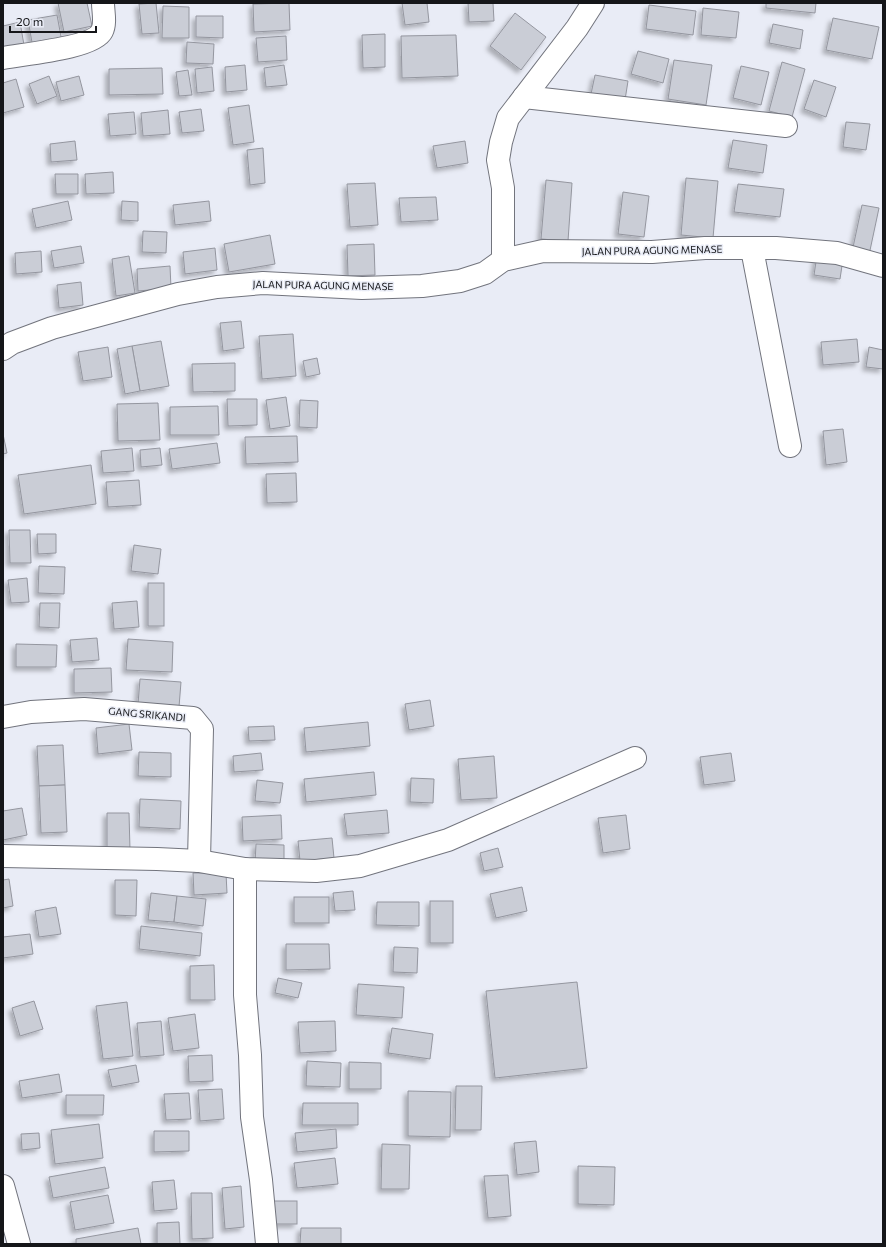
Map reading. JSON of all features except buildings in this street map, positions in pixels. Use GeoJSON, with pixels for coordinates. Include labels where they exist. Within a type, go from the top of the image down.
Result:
{"type":"FeatureCollection","features":[{"type":"Feature","properties":{"kind":"street"},"geometry":{"type":"LineString","coordinates":[[3,58],[79,45],[97,37],[104,24],[103,3]]}},
{"type":"Feature","properties":{"kind":"street"},"geometry":{"type":"LineString","coordinates":[[503,260],[503,188],[499,154],[508,118],[577,28],[593,3]]}},
{"type":"Feature","properties":{"kind":"street"},"geometry":{"type":"LineString","coordinates":[[524,97],[786,126]]}},
{"type":"Feature","properties":{"kind":"street","name":"JALAN PURA AGUNG MENASE"},"geometry":{"type":"LineString","coordinates":[[3,348],[12,343],[52,328],[178,294],[217,287],[263,283],[362,288],[422,286],[460,281],[484,273],[503,260],[543,251],[609,253],[652,252],[705,248],[776,248],[837,253],[883,266]]}},
{"type":"Feature","properties":{"kind":"street"},"geometry":{"type":"LineString","coordinates":[[752,249],[790,446]]}},
{"type":"Feature","properties":{"kind":"street","name":"GANG SRIKANDI"},"geometry":{"type":"LineString","coordinates":[[3,717],[31,712],[84,709],[193,718],[202,729],[199,861]]}},
{"type":"Feature","properties":{"kind":"street"},"geometry":{"type":"LineString","coordinates":[[3,856],[199,861],[245,869],[316,871],[360,866],[448,840],[506,816],[634,758]]}},
{"type":"Feature","properties":{"kind":"street"},"geometry":{"type":"LineString","coordinates":[[245,869],[245,995],[250,1055],[252,1117],[261,1180],[267,1244]]}},
{"type":"Feature","properties":{"kind":"street"},"geometry":{"type":"LineString","coordinates":[[3,1186],[19,1244]]}}]}
